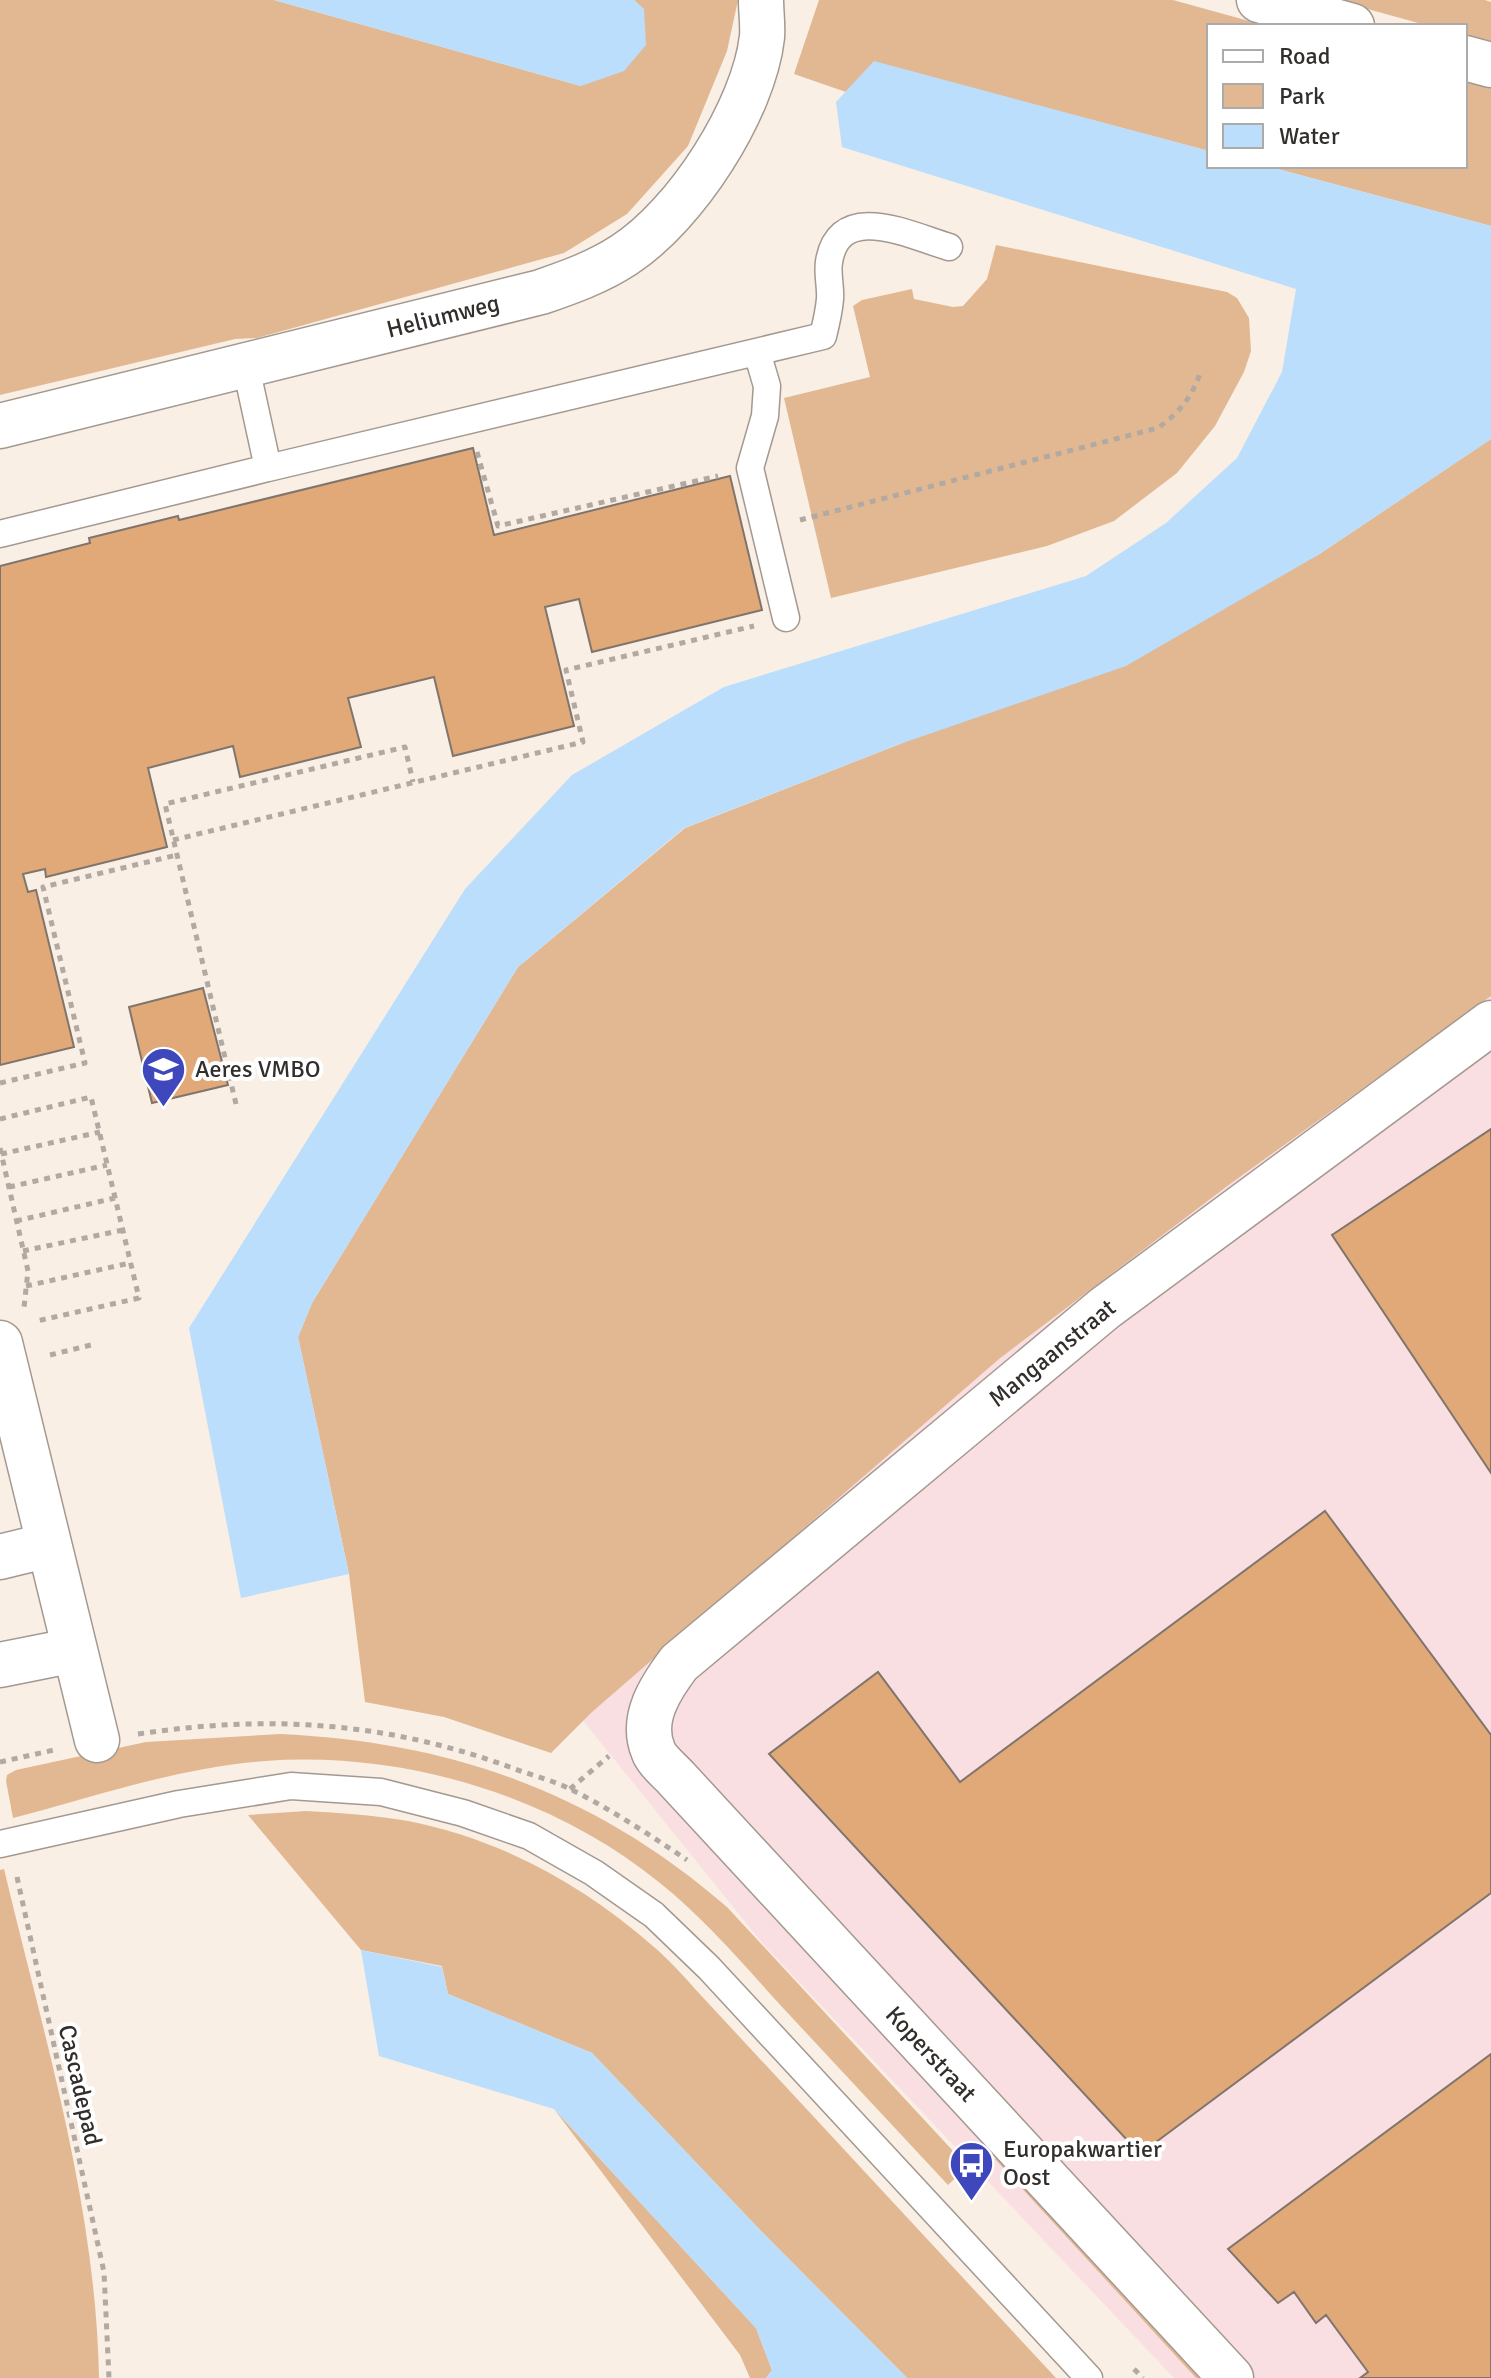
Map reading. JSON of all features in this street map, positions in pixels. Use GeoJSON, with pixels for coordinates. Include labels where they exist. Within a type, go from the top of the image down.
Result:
{"type":"FeatureCollection","features":[{"type":"Feature","properties":{"kind":"street","name":"Heliumweg"},"geometry":{"type":"LineString","coordinates":[[0,426],[541,292],[588,276],[627,253],[664,220],[690,191],[724,140],[747,94],[761,18],[786,0]]}},
{"type":"Feature","properties":{"kind":"street"},"geometry":{"type":"LineString","coordinates":[[1259,0],[1345,24]]}},
{"type":"Feature","properties":{"kind":"street"},"geometry":{"type":"LineString","coordinates":[[1467,59],[1491,65]]}},
{"type":"Feature","properties":{"kind":"street","name":"Mangaanstraat"},"geometry":{"type":"LineString","coordinates":[[649,1720],[659,1689],[679,1663],[1105,1308],[1491,1023]]}},
{"type":"Feature","properties":{"kind":"street"},"geometry":{"type":"LineString","coordinates":[[23,1335],[12,1441],[49,1545],[97,1740]]}},
{"type":"Feature","properties":{"kind":"street"},"geometry":{"type":"LineString","coordinates":[[0,1557],[49,1545]]}},
{"type":"Feature","properties":{"kind":"street"},"geometry":{"type":"LineString","coordinates":[[0,1665],[75,1650]]}},
{"type":"Feature","properties":{"kind":"street","name":"Koperstraat"},"geometry":{"type":"LineString","coordinates":[[649,1720],[653,1751],[677,1779],[1231,2378]]}},
{"type":"Feature","properties":{"kind":"lane"},"geometry":{"type":"LineString","coordinates":[[0,534],[823,336],[830,298],[829,260],[848,230],[856,226],[875,226],[949,247]]}},
{"type":"Feature","properties":{"kind":"lane"},"geometry":{"type":"LineString","coordinates":[[757,352],[767,386],[765,416],[750,468],[786,618]]}},
{"type":"Feature","properties":{"kind":"lane"},"geometry":{"type":"LineString","coordinates":[[246,367],[268,468]]}},
{"type":"Feature","properties":{"kind":"lane"},"geometry":{"type":"LineString","coordinates":[[5,1843],[179,1804],[291,1786],[381,1792],[463,1813],[529,1836],[594,1873],[654,1915],[709,1968],[1089,2378]]}},
{"type":"Feature","properties":{"kind":"path"},"geometry":{"type":"LineString","coordinates":[[765,529],[1158,428],[1178,414],[1193,394],[1201,371]]}},
{"type":"Feature","properties":{"kind":"path"},"geometry":{"type":"LineString","coordinates":[[468,421],[498,526],[750,468]]}},
{"type":"Feature","properties":{"kind":"path"},"geometry":{"type":"LineString","coordinates":[[173,840],[583,742],[566,670],[786,618]]}},
{"type":"Feature","properties":{"kind":"path"},"geometry":{"type":"LineString","coordinates":[[236,1104],[165,804],[405,747],[413,782]]}},
{"type":"Feature","properties":{"kind":"path"},"geometry":{"type":"LineString","coordinates":[[0,1083],[85,1063],[43,887],[177,855]]}},
{"type":"Feature","properties":{"kind":"path"},"geometry":{"type":"LineString","coordinates":[[0,1119],[91,1097],[139,1298],[23,1335]]}},
{"type":"Feature","properties":{"kind":"path"},"geometry":{"type":"LineString","coordinates":[[23,1335],[28,1271],[1,1151],[100,1132]]}},
{"type":"Feature","properties":{"kind":"path"},"geometry":{"type":"LineString","coordinates":[[9,1187],[107,1165]]}},
{"type":"Feature","properties":{"kind":"path"},"geometry":{"type":"LineString","coordinates":[[16,1221],[115,1198]]}},
{"type":"Feature","properties":{"kind":"path"},"geometry":{"type":"LineString","coordinates":[[23,1251],[123,1230]]}},
{"type":"Feature","properties":{"kind":"path"},"geometry":{"type":"LineString","coordinates":[[26,1286],[130,1263]]}},
{"type":"Feature","properties":{"kind":"path"},"geometry":{"type":"LineString","coordinates":[[23,1335],[95,1344]]}},
{"type":"Feature","properties":{"kind":"path","name":"Cascadepad"},"geometry":{"type":"LineString","coordinates":[[5,1843],[104,2272],[109,2378]]}},
{"type":"Feature","properties":{"kind":"path"},"geometry":{"type":"LineString","coordinates":[[1134,2369],[1143,2378]]}},
{"type":"Feature","properties":{"kind":"shaded area"},"geometry":{"type":"Polygon","coordinates":[[[1491,952],[1491,2378],[1174,2378],[763,1944],[580,1717],[1240,1122],[1491,952]]]}},
{"type":"Feature","properties":{"kind":"green space"},"geometry":{"type":"Polygon","coordinates":[[[0,0],[274,0],[581,86],[644,10],[634,0],[738,0],[727,51],[688,146],[627,214],[564,253],[257,338],[235,339],[0,395],[0,0]]]}},
{"type":"Feature","properties":{"kind":"green space"},"geometry":{"type":"Polygon","coordinates":[[[819,0],[1173,0],[1260,24],[1207,24],[1207,150],[874,62],[846,92],[794,74],[819,0]]]}},
{"type":"Feature","properties":{"kind":"green space"},"geometry":{"type":"Polygon","coordinates":[[[1335,0],[1491,2],[1491,43],[1467,37],[1467,24],[1422,24],[1335,0]]]}},
{"type":"Feature","properties":{"kind":"green space"},"geometry":{"type":"Polygon","coordinates":[[[1467,82],[1491,88],[1491,226],[1274,168],[1467,168],[1467,82]]]}},
{"type":"Feature","properties":{"kind":"green space"},"geometry":{"type":"Polygon","coordinates":[[[996,245],[1227,292],[1237,298],[1249,318],[1251,351],[1244,372],[1215,426],[1177,473],[1114,521],[1047,546],[831,598],[784,398],[870,377],[853,306],[862,300],[912,289],[914,299],[953,307],[963,306],[987,279],[996,245]]]}},
{"type":"Feature","properties":{"kind":"green space"},"geometry":{"type":"Polygon","coordinates":[[[1491,439],[1491,996],[1230,1184],[999,1359],[592,1712],[551,1753],[444,1717],[365,1702],[349,1574],[298,1337],[312,1303],[518,967],[685,828],[900,744],[1318,555],[1491,439]]]}},
{"type":"Feature","properties":{"kind":"green space"},"geometry":{"type":"Polygon","coordinates":[[[280,1734],[404,1748],[463,1762],[573,1804],[626,1833],[677,1867],[727,1907],[966,2168],[948,2185],[724,1943],[660,1883],[618,1852],[572,1825],[524,1803],[474,1785],[370,1763],[265,1761],[169,1776],[13,1818],[6,1781],[7,1775],[16,1770],[146,1742],[280,1734]]]}},
{"type":"Feature","properties":{"kind":"green space"},"geometry":{"type":"Polygon","coordinates":[[[306,1811],[408,1821],[442,1829],[509,1853],[600,1904],[675,1967],[1056,2378],[907,2378],[760,2230],[592,2053],[448,1994],[442,1966],[361,1950],[248,1815],[306,1811]]]}},
{"type":"Feature","properties":{"kind":"green space"},"geometry":{"type":"Polygon","coordinates":[[[4,1869],[51,2058],[78,2185],[96,2313],[99,2378],[0,2378],[0,1870],[4,1869]]]}},
{"type":"Feature","properties":{"kind":"green space"},"geometry":{"type":"Polygon","coordinates":[[[554,2109],[756,2328],[772,2370],[766,2378],[750,2378],[740,2355],[554,2109]]]}},
{"type":"Feature","properties":{"kind":"green space"},"geometry":{"type":"Polygon","coordinates":[[[1001,2153],[1209,2378],[1196,2378],[995,2159],[1001,2153]]]}},
{"type":"Feature","properties":{"kind":"water"},"geometry":{"type":"Polygon","coordinates":[[[274,0],[634,0],[644,9],[646,45],[624,71],[581,86],[274,0]]]}},
{"type":"Feature","properties":{"kind":"water"},"geometry":{"type":"Polygon","coordinates":[[[874,61],[1207,150],[1207,168],[1274,168],[1491,226],[1491,439],[1318,555],[1126,666],[900,744],[684,828],[518,967],[312,1303],[298,1337],[349,1574],[241,1598],[189,1328],[465,889],[572,775],[724,687],[1086,576],[1166,523],[1237,458],[1282,372],[1296,289],[842,147],[836,102],[874,61]]]}},
{"type":"Feature","properties":{"kind":"water"},"geometry":{"type":"Polygon","coordinates":[[[361,1950],[442,1967],[448,1994],[592,2053],[760,2230],[907,2378],[766,2378],[772,2370],[756,2328],[554,2109],[379,2056],[361,1950]]]}},
{"type":"Feature","properties":{"kind":"building"},"geometry":{"type":"Polygon","coordinates":[[[473,448],[494,535],[730,476],[762,610],[592,652],[579,599],[545,607],[574,726],[453,756],[434,677],[348,698],[361,747],[240,777],[233,746],[148,768],[167,847],[46,877],[45,869],[23,874],[28,892],[36,890],[74,1047],[0,1065],[0,566],[90,543],[89,538],[178,516],[179,520],[473,448]]]}},
{"type":"Feature","properties":{"kind":"building"},"geometry":{"type":"Polygon","coordinates":[[[203,988],[228,1085],[152,1103],[129,1007],[203,988]]]}},
{"type":"Feature","properties":{"kind":"building"},"geometry":{"type":"Polygon","coordinates":[[[1491,1129],[1491,1473],[1332,1235],[1491,1129]]]}},
{"type":"Feature","properties":{"kind":"building"},"geometry":{"type":"Polygon","coordinates":[[[1325,1511],[1491,1735],[1491,1893],[1140,2154],[769,1754],[878,1672],[960,1782],[1325,1511]]]}},
{"type":"Feature","properties":{"kind":"building"},"geometry":{"type":"Polygon","coordinates":[[[1491,2054],[1491,2378],[1360,2378],[1368,2372],[1326,2315],[1316,2323],[1294,2292],[1278,2303],[1228,2249],[1491,2054]]]}},
{"type":"Feature","properties":{"kind":"place","name":"Aeres VMBO"},"geometry":{"type":"Point","coordinates":[164,1108]}},
{"type":"Feature","properties":{"kind":"place","name":"Europakwartier Oost"},"geometry":{"type":"Point","coordinates":[972,2202]}}]}
